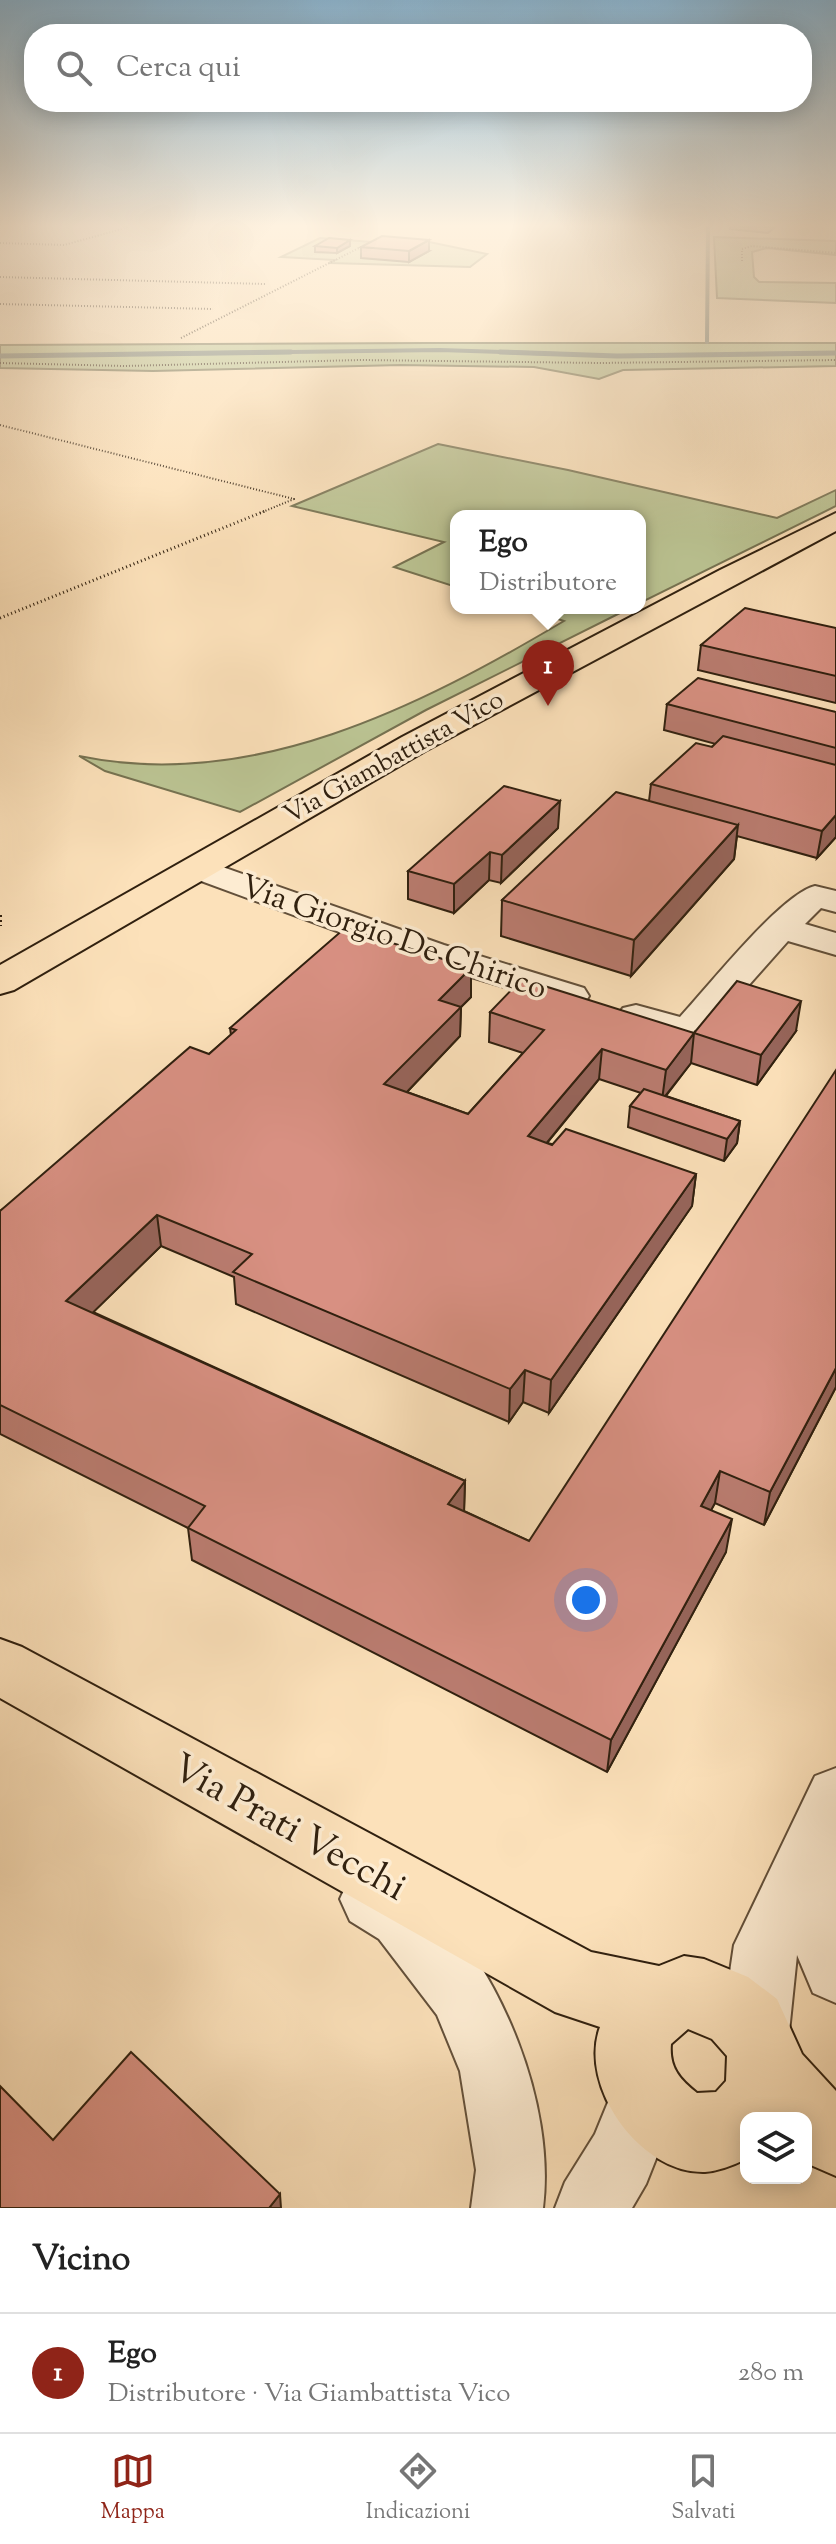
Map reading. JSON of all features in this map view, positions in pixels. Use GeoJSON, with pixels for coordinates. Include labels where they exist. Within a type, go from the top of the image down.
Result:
{"type":"FeatureCollection","features":[{"type":"Feature","properties":{"kind":"main road","name":"Via Giambattista Vico"},"geometry":{"type":"LineString","coordinates":[[0,982],[602,640],[836,521]]}},
{"type":"Feature","properties":{"kind":"main road","name":"Via Prati Vecchi"},"geometry":{"type":"LineString","coordinates":[[0,1666],[581,1986],[717,2097]]}},
{"type":"Feature","properties":{"kind":"street","name":"Via Giorgio De Chirico"},"geometry":{"type":"LineString","coordinates":[[197,868],[431,953],[687,1032],[781,928],[815,896],[836,902]]}},
{"type":"Feature","properties":{"kind":"street"},"geometry":{"type":"LineString","coordinates":[[781,928],[836,944]]}},
{"type":"Feature","properties":{"kind":"street"},"geometry":{"type":"LineString","coordinates":[[108,1725],[214,1802],[402,1917],[460,1992],[494,2070],[512,2170],[507,2208]]}},
{"type":"Feature","properties":{"kind":"street"},"geometry":{"type":"LineString","coordinates":[[717,2097],[766,1945],[830,1807]]}},
{"type":"Feature","properties":{"kind":"street"},"geometry":{"type":"LineString","coordinates":[[830,1807],[827,1947],[836,1970]]}},
{"type":"Feature","properties":{"kind":"path"},"geometry":{"type":"LineString","coordinates":[[181,338],[197,330]]}},
{"type":"Feature","properties":{"kind":"path"},"geometry":{"type":"LineString","coordinates":[[0,363],[125,366],[360,360],[601,363],[836,360]]}},
{"type":"Feature","properties":{"kind":"path"},"geometry":{"type":"LineString","coordinates":[[0,425],[294,499],[0,618]]}},
{"type":"Feature","properties":{"kind":"path"},"geometry":{"type":"LineString","coordinates":[[0,915],[0,926]]}},
{"type":"Feature","properties":{"kind":"green space"},"geometry":{"type":"Polygon","coordinates":[[[836,343],[836,366],[623,370],[599,379],[534,367],[401,365],[153,371],[0,368],[0,345],[836,343]]]}},
{"type":"Feature","properties":{"kind":"green space"},"geometry":{"type":"Polygon","coordinates":[[[438,444],[777,518],[836,490],[836,506],[646,600],[646,510],[450,510],[450,585],[394,567],[444,542],[292,506],[438,444]]]}},
{"type":"Feature","properties":{"kind":"green space"},"geometry":{"type":"Polygon","coordinates":[[[543,614],[618,614],[426,710],[240,812],[105,771],[79,756],[144,764],[207,762],[270,752],[332,734],[392,711],[509,653],[564,621],[543,614]]]}},
{"type":"Feature","properties":{"kind":"building"},"geometry":{"type":"Polygon","coordinates":[[[745,608],[836,628],[836,676],[701,645],[745,608]]]}},
{"type":"Feature","properties":{"kind":"building"},"geometry":{"type":"Polygon","coordinates":[[[698,678],[836,712],[836,748],[667,704],[698,678]]]}},
{"type":"Feature","properties":{"kind":"building"},"geometry":{"type":"Polygon","coordinates":[[[723,736],[836,765],[836,815],[822,831],[651,784],[696,743],[712,747],[723,736]]]}},
{"type":"Feature","properties":{"kind":"building"},"geometry":{"type":"Polygon","coordinates":[[[504,786],[560,801],[502,855],[490,852],[454,884],[408,871],[504,786]]]}},
{"type":"Feature","properties":{"kind":"building"},"geometry":{"type":"Polygon","coordinates":[[[616,792],[738,825],[634,940],[502,900],[616,792]]]}},
{"type":"Feature","properties":{"kind":"building"},"geometry":{"type":"Polygon","coordinates":[[[345,928],[471,968],[439,1000],[461,1007],[384,1084],[468,1114],[544,1030],[490,1012],[522,979],[694,1033],[666,1070],[602,1049],[528,1136],[552,1145],[566,1129],[696,1174],[551,1380],[525,1370],[510,1389],[233,1272],[252,1254],[157,1215],[66,1301],[465,1481],[448,1504],[529,1541],[836,1070],[836,1368],[770,1492],[720,1471],[701,1506],[732,1519],[611,1740],[188,1528],[205,1506],[0,1405],[0,1211],[190,1047],[209,1054],[236,1030],[230,1028],[345,928]]]}},
{"type":"Feature","properties":{"kind":"building"},"geometry":{"type":"Polygon","coordinates":[[[737,981],[801,1001],[761,1055],[694,1033],[737,981]]]}},
{"type":"Feature","properties":{"kind":"building"},"geometry":{"type":"Polygon","coordinates":[[[644,1089],[740,1121],[727,1139],[630,1106],[644,1089]]]}},
{"type":"Feature","properties":{"kind":"building"},"geometry":{"type":"Polygon","coordinates":[[[131,2052],[280,2194],[269,2208],[0,2208],[0,2086],[53,2140],[131,2052]]]}},
{"type":"Feature","properties":{"kind":"waterway"},"geometry":{"type":"LineString","coordinates":[[707,330],[707,342]]}},
{"type":"Feature","properties":{"kind":"waterway"},"geometry":{"type":"LineString","coordinates":[[233,353],[440,350],[529,353]]}},
{"type":"Feature","properties":{"kind":"waterway"},"geometry":{"type":"LineString","coordinates":[[233,353],[291,352]]}},
{"type":"Feature","properties":{"kind":"waterway"},"geometry":{"type":"LineString","coordinates":[[500,352],[529,353]]}},
{"type":"Feature","properties":{"kind":"waterway"},"geometry":{"type":"LineString","coordinates":[[0,356],[233,353]]}},
{"type":"Feature","properties":{"kind":"waterway"},"geometry":{"type":"LineString","coordinates":[[144,354],[233,353]]}},
{"type":"Feature","properties":{"kind":"waterway"},"geometry":{"type":"LineString","coordinates":[[529,353],[559,354]]}},
{"type":"Feature","properties":{"kind":"waterway"},"geometry":{"type":"LineString","coordinates":[[529,353],[617,356],[836,353],[761,354]]}},
{"type":"Feature","properties":{"kind":"place","name":"Ego"},"geometry":{"type":"Point","coordinates":[548,706]}}]}
